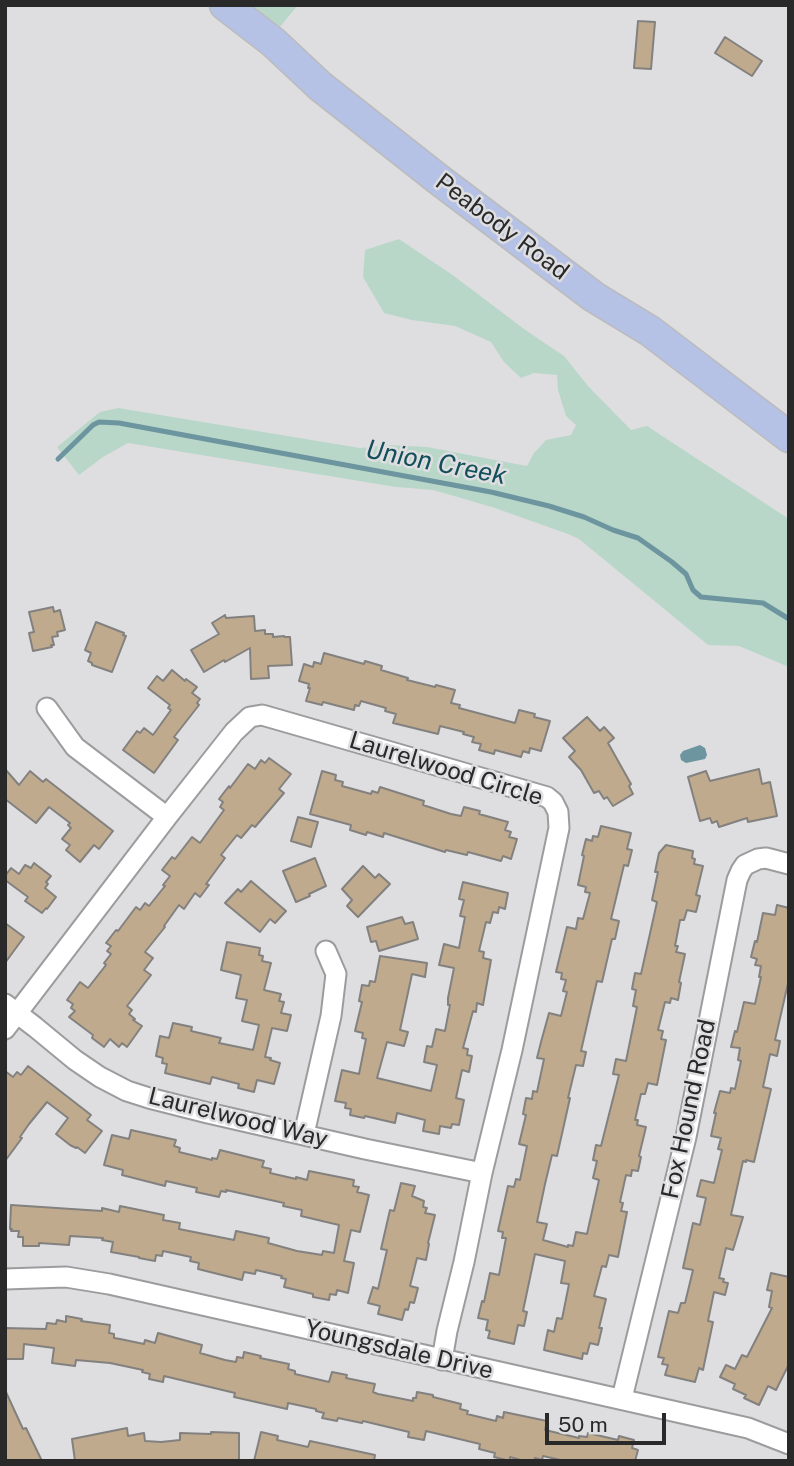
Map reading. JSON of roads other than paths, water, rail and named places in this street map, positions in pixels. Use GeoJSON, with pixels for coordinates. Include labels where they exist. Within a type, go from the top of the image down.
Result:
{"type":"FeatureCollection","features":[{"type":"Feature","properties":{"kind":"main road","name":"Peabody Road"},"geometry":{"type":"LineString","coordinates":[[225,5],[273,41],[330,94],[438,179],[594,297],[650,331],[789,438]]}},
{"type":"Feature","properties":{"kind":"street"},"geometry":{"type":"LineString","coordinates":[[47,708],[75,747],[167,817]]}},
{"type":"Feature","properties":{"kind":"street","name":"Laurelwood Circle"},"geometry":{"type":"LineString","coordinates":[[9,1016],[234,733],[250,717],[262,715],[547,797],[558,812],[559,828],[442,1360]]}},
{"type":"Feature","properties":{"kind":"street","name":"Fox Hound Road"},"geometry":{"type":"LineString","coordinates":[[622,1398],[686,1137],[739,875],[746,865],[758,859],[789,863]]}},
{"type":"Feature","properties":{"kind":"street"},"geometry":{"type":"LineString","coordinates":[[304,1134],[331,1016],[336,974],[326,951]]}},
{"type":"Feature","properties":{"kind":"street","name":"Laurelwood Way"},"geometry":{"type":"LineString","coordinates":[[9,1016],[100,1077],[127,1091],[177,1105],[482,1173]]}},
{"type":"Feature","properties":{"kind":"street","name":"Youngsdale Drive"},"geometry":{"type":"LineString","coordinates":[[5,1279],[66,1277],[109,1284],[622,1398],[748,1428],[789,1444]]}},
{"type":"Feature","properties":{"kind":"water"},"geometry":{"type":"Polygon","coordinates":[[[700,745],[705,748],[705,759],[686,763],[681,760],[683,751],[700,745]]]}},
{"type":"Feature","properties":{"kind":"waterway","name":"Union Creek"},"geometry":{"type":"LineString","coordinates":[[58,459],[93,425],[99,422],[119,423],[491,492],[549,506],[638,538],[686,574],[693,590],[701,597],[763,603],[789,619]]}}]}
